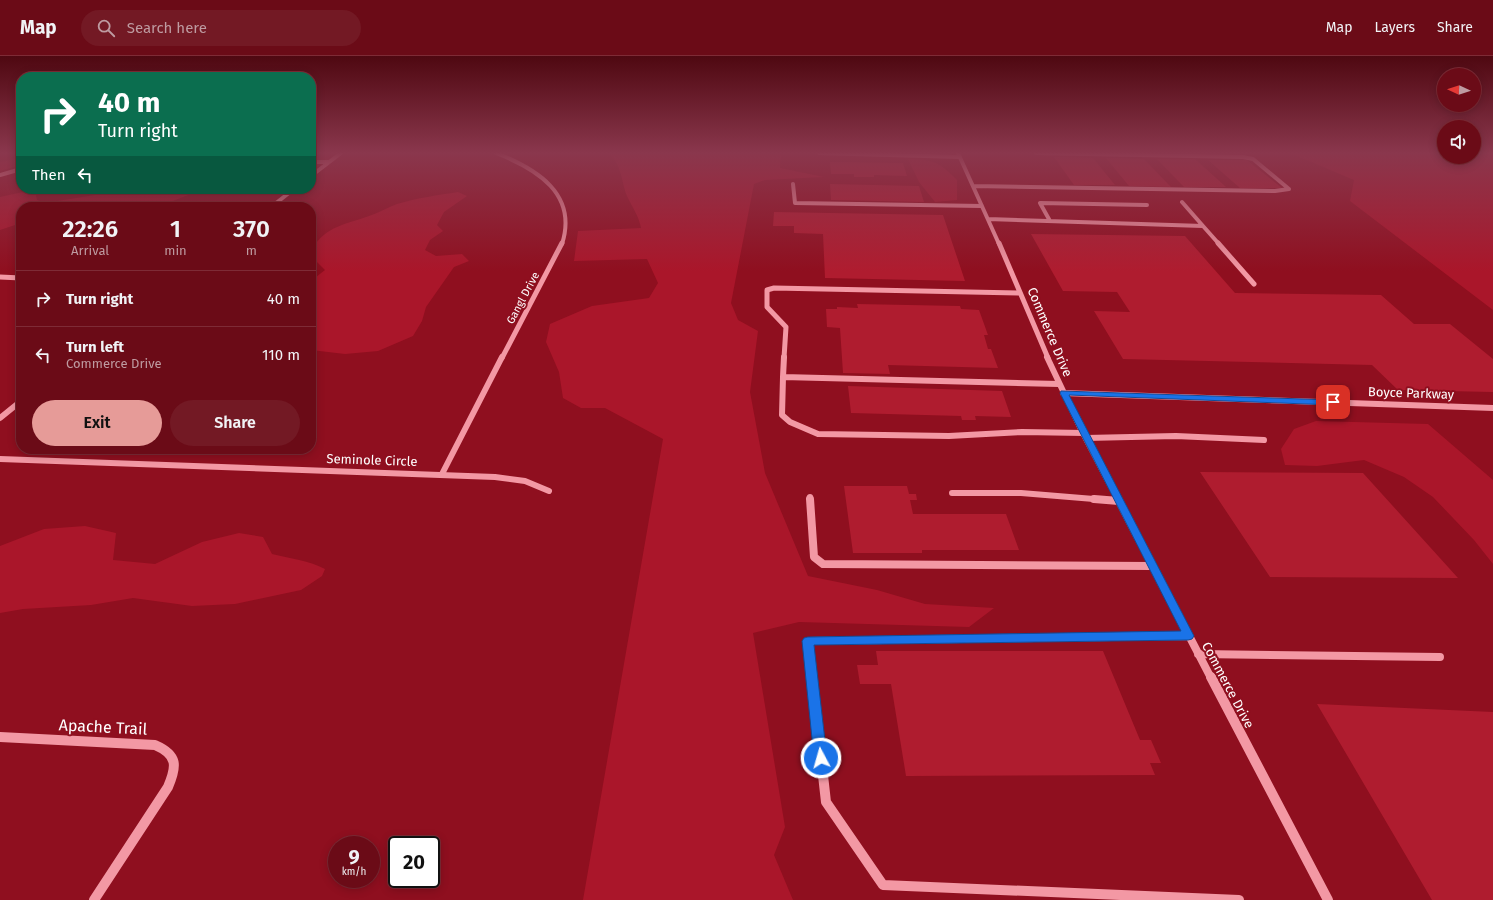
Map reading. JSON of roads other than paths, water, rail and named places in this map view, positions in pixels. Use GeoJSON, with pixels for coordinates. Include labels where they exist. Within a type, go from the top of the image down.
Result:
{"type":"FeatureCollection","features":[{"type":"Feature","properties":{"kind":"street","name":"Gangl Drive"},"geometry":{"type":"LineString","coordinates":[[442,474],[550,268],[565,234],[566,218],[563,207],[555,192]]}},
{"type":"Feature","properties":{"kind":"street"},"geometry":{"type":"LineString","coordinates":[[794,192],[795,203],[982,206]]}},
{"type":"Feature","properties":{"kind":"street","name":"Commerce Drive"},"geometry":{"type":"LineString","coordinates":[[976,192],[1059,384],[1188,636],[1328,900]]}},
{"type":"Feature","properties":{"kind":"street"},"geometry":{"type":"LineString","coordinates":[[277,202],[288,194]]}},
{"type":"Feature","properties":{"kind":"street"},"geometry":{"type":"LineString","coordinates":[[1182,202],[1254,284]]}},
{"type":"Feature","properties":{"kind":"street"},"geometry":{"type":"LineString","coordinates":[[1050,221],[1040,203],[1147,204]]}},
{"type":"Feature","properties":{"kind":"street"},"geometry":{"type":"LineString","coordinates":[[988,219],[1203,226]]}},
{"type":"Feature","properties":{"kind":"street"},"geometry":{"type":"LineString","coordinates":[[0,277],[16,278]]}},
{"type":"Feature","properties":{"kind":"street"},"geometry":{"type":"LineString","coordinates":[[1020,293],[774,288],[767,290],[767,307],[786,327],[782,415],[790,422],[818,434],[949,436],[1022,432],[1085,436],[1176,436],[1264,440]]}},
{"type":"Feature","properties":{"kind":"street"},"geometry":{"type":"LineString","coordinates":[[784,377],[1059,384]]}},
{"type":"Feature","properties":{"kind":"street","name":"Boyce Parkway"},"geometry":{"type":"LineString","coordinates":[[1064,393],[1493,408]]}},
{"type":"Feature","properties":{"kind":"street"},"geometry":{"type":"LineString","coordinates":[[0,418],[16,405]]}},
{"type":"Feature","properties":{"kind":"street","name":"Seminole Circle"},"geometry":{"type":"LineString","coordinates":[[0,459],[495,477],[525,481],[550,491]]}},
{"type":"Feature","properties":{"kind":"street"},"geometry":{"type":"LineString","coordinates":[[952,493],[1021,493],[1119,501]]}},
{"type":"Feature","properties":{"kind":"street"},"geometry":{"type":"LineString","coordinates":[[810,497],[814,557],[823,564],[1152,566]]}},
{"type":"Feature","properties":{"kind":"street"},"geometry":{"type":"LineString","coordinates":[[1188,636],[808,641],[826,802],[883,886],[1239,900]]}},
{"type":"Feature","properties":{"kind":"street"},"geometry":{"type":"LineString","coordinates":[[1198,654],[1440,657]]}},
{"type":"Feature","properties":{"kind":"street","name":"Apache Trail"},"geometry":{"type":"LineString","coordinates":[[3,737],[155,745],[164,748],[171,754],[175,763],[168,787],[94,900]]}}]}
